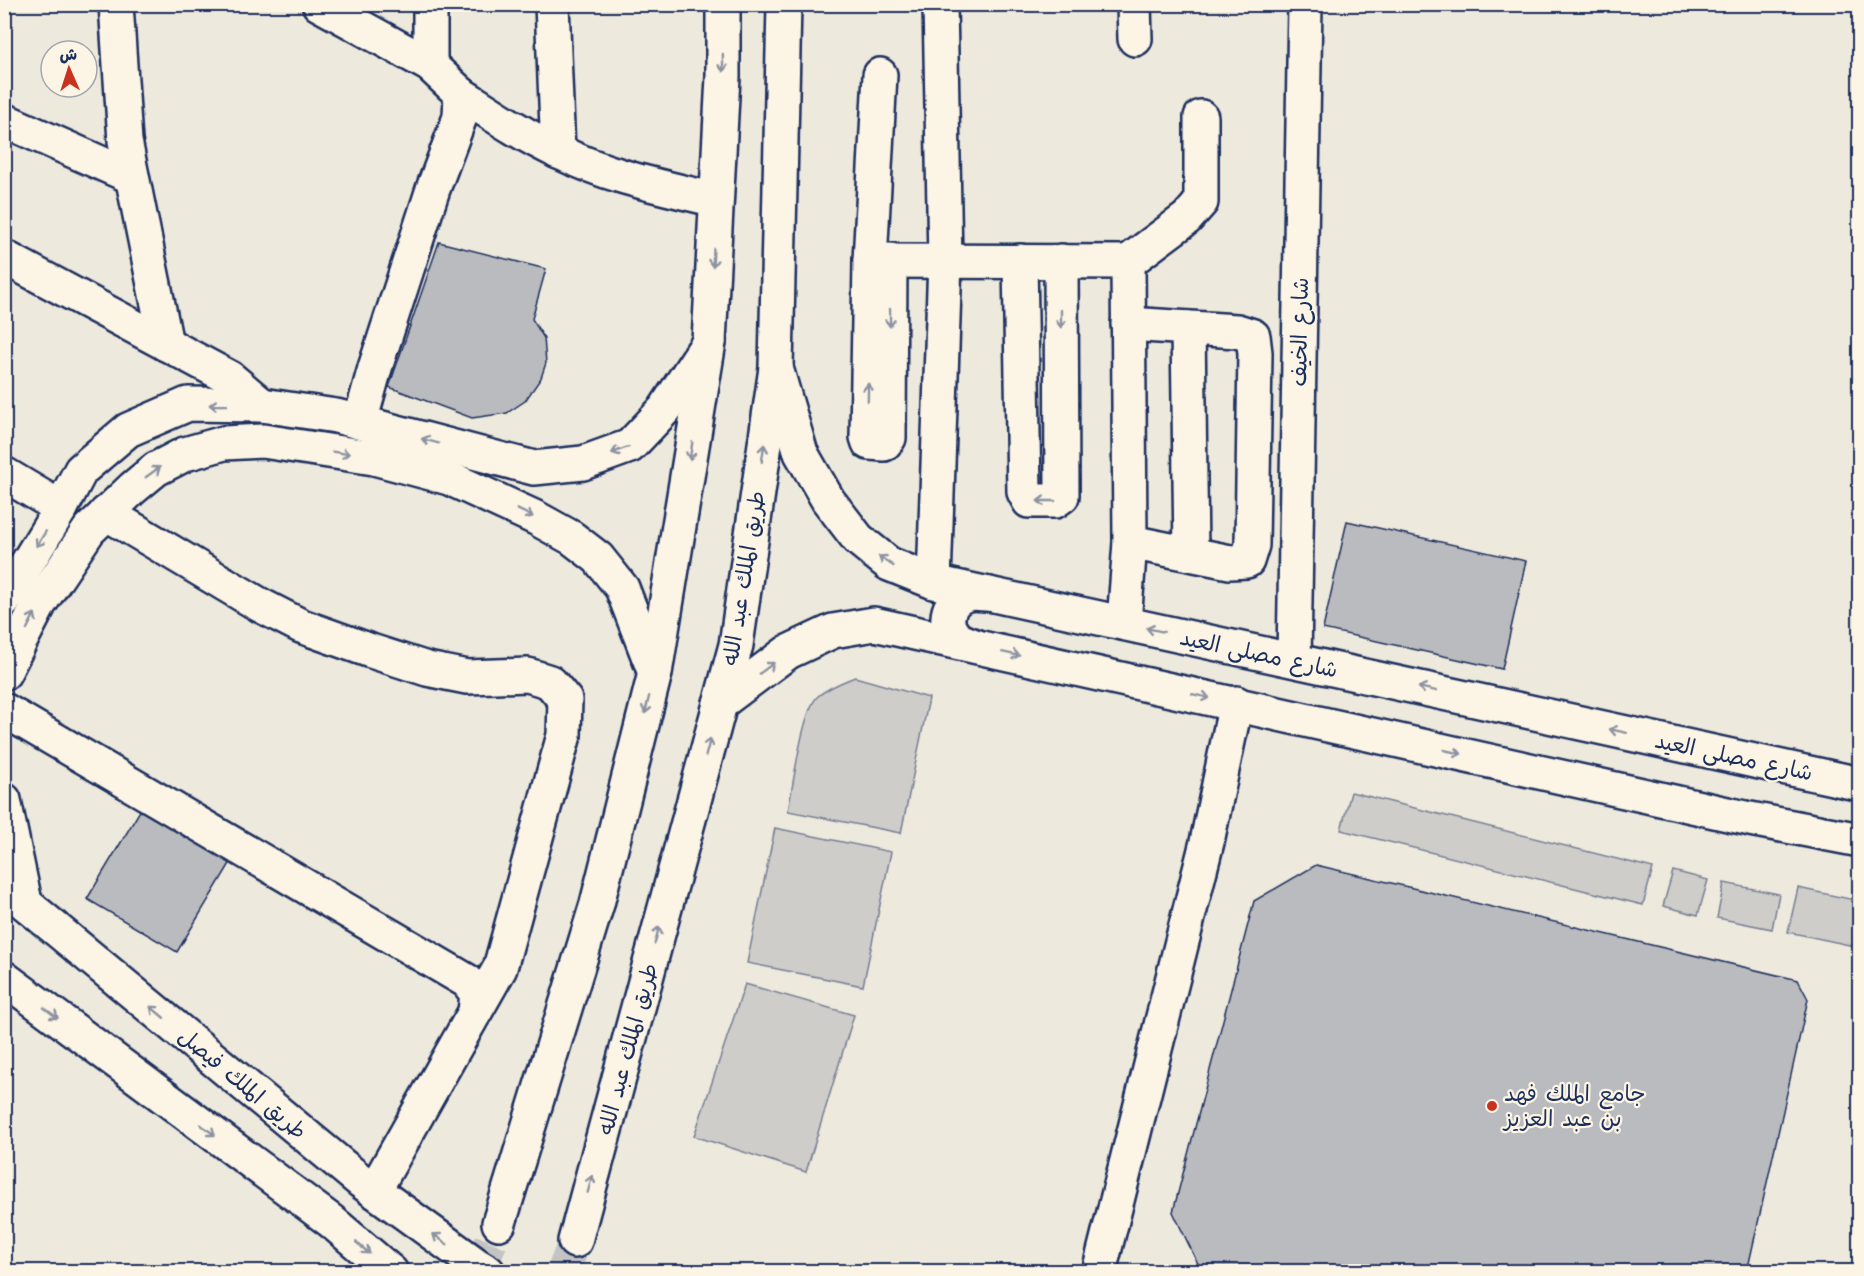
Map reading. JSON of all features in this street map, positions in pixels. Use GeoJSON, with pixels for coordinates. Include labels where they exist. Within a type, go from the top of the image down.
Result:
{"type":"FeatureCollection","features":[{"type":"Feature","properties":{"kind":"main road"},"geometry":{"type":"LineString","coordinates":[[116,4],[125,141],[166,344]]}},
{"type":"Feature","properties":{"kind":"main road"},"geometry":{"type":"LineString","coordinates":[[319,4],[430,65],[461,94],[519,131],[558,152],[612,174],[716,200]]}},
{"type":"Feature","properties":{"kind":"main road"},"geometry":{"type":"LineString","coordinates":[[430,4],[430,65]]}},
{"type":"Feature","properties":{"kind":"main road"},"geometry":{"type":"LineString","coordinates":[[552,4],[558,152]]}},
{"type":"Feature","properties":{"kind":"main road"},"geometry":{"type":"LineString","coordinates":[[499,1223],[597,904],[655,673],[709,342],[723,76],[723,4]]}},
{"type":"Feature","properties":{"kind":"main road","name":"طريق الملك عبد الله"},"geometry":{"type":"LineString","coordinates":[[575,1241],[736,645],[776,368],[784,4]]}},
{"type":"Feature","properties":{"kind":"main road"},"geometry":{"type":"LineString","coordinates":[[934,582],[945,260],[940,4]]}},
{"type":"Feature","properties":{"kind":"main road"},"geometry":{"type":"LineString","coordinates":[[1134,4],[1135,39]]}},
{"type":"Feature","properties":{"kind":"main road","name":"شارع الخيف"},"geometry":{"type":"LineString","coordinates":[[1294,660],[1305,4]]}},
{"type":"Feature","properties":{"kind":"main road"},"geometry":{"type":"LineString","coordinates":[[880,75],[880,260],[1128,262],[1187,218],[1201,202],[1201,117]]}},
{"type":"Feature","properties":{"kind":"main road"},"geometry":{"type":"LineString","coordinates":[[360,422],[375,368],[433,189],[460,117],[461,94]]}},
{"type":"Feature","properties":{"kind":"main road"},"geometry":{"type":"LineString","coordinates":[[4,120],[132,177]]}},
{"type":"Feature","properties":{"kind":"main road"},"geometry":{"type":"LineString","coordinates":[[4,257],[230,378],[262,405]]}},
{"type":"Feature","properties":{"kind":"main road"},"geometry":{"type":"LineString","coordinates":[[1020,261],[1024,492],[1029,501],[1056,501],[1062,496],[1061,261]]}},
{"type":"Feature","properties":{"kind":"main road"},"geometry":{"type":"LineString","coordinates":[[1124,623],[1130,542],[1128,262]]}},
{"type":"Feature","properties":{"kind":"main road"},"geometry":{"type":"LineString","coordinates":[[1128,324],[1238,331],[1253,336],[1255,353],[1252,545],[1247,561],[1230,562],[1130,542]]}},
{"type":"Feature","properties":{"kind":"main road"},"geometry":{"type":"LineString","coordinates":[[1188,328],[1191,554]]}},
{"type":"Feature","properties":{"kind":"main road"},"geometry":{"type":"LineString","coordinates":[[4,601],[61,508],[81,470],[128,430],[188,404],[262,405],[336,416],[534,468],[583,463],[630,446],[665,409],[709,342]]}},
{"type":"Feature","properties":{"kind":"main road","name":"شارع مصلى العيد"},"geometry":{"type":"LineString","coordinates":[[776,368],[801,453],[828,500],[858,539],[888,564],[934,582],[1860,784]]}},
{"type":"Feature","properties":{"kind":"main road"},"geometry":{"type":"LineString","coordinates":[[4,673],[40,603],[89,530],[106,513],[156,469],[185,454],[224,443],[263,441],[374,458],[449,478],[536,518],[572,538],[597,558],[622,588],[655,673]]}},
{"type":"Feature","properties":{"kind":"main road"},"geometry":{"type":"LineString","coordinates":[[4,474],[61,508]]}},
{"type":"Feature","properties":{"kind":"main road"},"geometry":{"type":"LineString","coordinates":[[106,513],[260,605],[301,626],[427,669],[467,677],[528,675],[550,682],[565,700],[564,735],[500,968],[374,1191]]}},
{"type":"Feature","properties":{"kind":"main road"},"geometry":{"type":"LineString","coordinates":[[975,646],[959,640],[952,633],[948,624],[951,605],[958,598],[967,594],[994,595]]}},
{"type":"Feature","properties":{"kind":"main road"},"geometry":{"type":"LineString","coordinates":[[720,703],[788,652],[832,631],[874,624],[1750,819],[1860,840]]}},
{"type":"Feature","properties":{"kind":"main road"},"geometry":{"type":"LineString","coordinates":[[1099,1272],[1207,842],[1236,703]]}},
{"type":"Feature","properties":{"kind":"main road"},"geometry":{"type":"LineString","coordinates":[[4,710],[467,981],[477,994],[475,1012]]}},
{"type":"Feature","properties":{"kind":"main road"},"geometry":{"type":"LineString","coordinates":[[4,800],[15,894]]}},
{"type":"Feature","properties":{"kind":"main road","name":"طريق الملك فيصل"},"geometry":{"type":"LineString","coordinates":[[15,894],[374,1191],[488,1272]]}},
{"type":"Feature","properties":{"kind":"main road"},"geometry":{"type":"LineString","coordinates":[[4,978],[322,1214],[391,1272]]}},
{"type":"Feature","properties":{"kind":"shaded area"},"geometry":{"type":"Polygon","coordinates":[[[855,677],[929,698],[901,833],[788,811],[803,734],[812,706],[817,697],[825,691],[855,677]]]}},
{"type":"Feature","properties":{"kind":"shaded area"},"geometry":{"type":"Polygon","coordinates":[[[1351,792],[1653,868],[1643,905],[1341,830],[1351,792]]]}},
{"type":"Feature","properties":{"kind":"shaded area"},"geometry":{"type":"Polygon","coordinates":[[[775,828],[891,852],[863,986],[747,963],[775,828]]]}},
{"type":"Feature","properties":{"kind":"shaded area"},"geometry":{"type":"Polygon","coordinates":[[[1673,871],[1708,880],[1698,915],[1663,906],[1673,871]]]}},
{"type":"Feature","properties":{"kind":"shaded area"},"geometry":{"type":"Polygon","coordinates":[[[1724,883],[1779,894],[1772,929],[1717,918],[1724,883]]]}},
{"type":"Feature","properties":{"kind":"shaded area"},"geometry":{"type":"Polygon","coordinates":[[[1798,888],[1859,901],[1859,947],[1788,932],[1798,888]]]}},
{"type":"Feature","properties":{"kind":"shaded area"},"geometry":{"type":"Polygon","coordinates":[[[745,984],[854,1015],[806,1172],[694,1136],[745,984]]]}},
{"type":"Feature","properties":{"kind":"building"},"geometry":{"type":"Polygon","coordinates":[[[439,242],[546,269],[532,319],[544,338],[546,363],[541,378],[525,401],[507,413],[472,418],[389,387],[439,242]]]}},
{"type":"Feature","properties":{"kind":"building"},"geometry":{"type":"Polygon","coordinates":[[[1347,521],[1526,561],[1502,669],[1323,629],[1347,521]]]}},
{"type":"Feature","properties":{"kind":"building"},"geometry":{"type":"Polygon","coordinates":[[[144,804],[234,857],[177,952],[87,899],[144,804]]]}},
{"type":"Feature","properties":{"kind":"building","name":"جامع الملك فهد بن عبد العزيز"},"geometry":{"type":"Polygon","coordinates":[[[1316,865],[1798,980],[1808,999],[1747,1272],[1202,1272],[1173,1212],[1254,901],[1316,865]]]}},
{"type":"Feature","properties":{"kind":"tunnel"},"geometry":{"type":"LineString","coordinates":[[478,1272],[499,1223]]}},
{"type":"Feature","properties":{"kind":"tunnel"},"geometry":{"type":"LineString","coordinates":[[563,1272],[575,1241]]}},
{"type":"Feature","properties":{"kind":"place","name":"جامع الملك فهد بن عبد العزيز"},"geometry":{"type":"Point","coordinates":[1492,1106]}}]}
